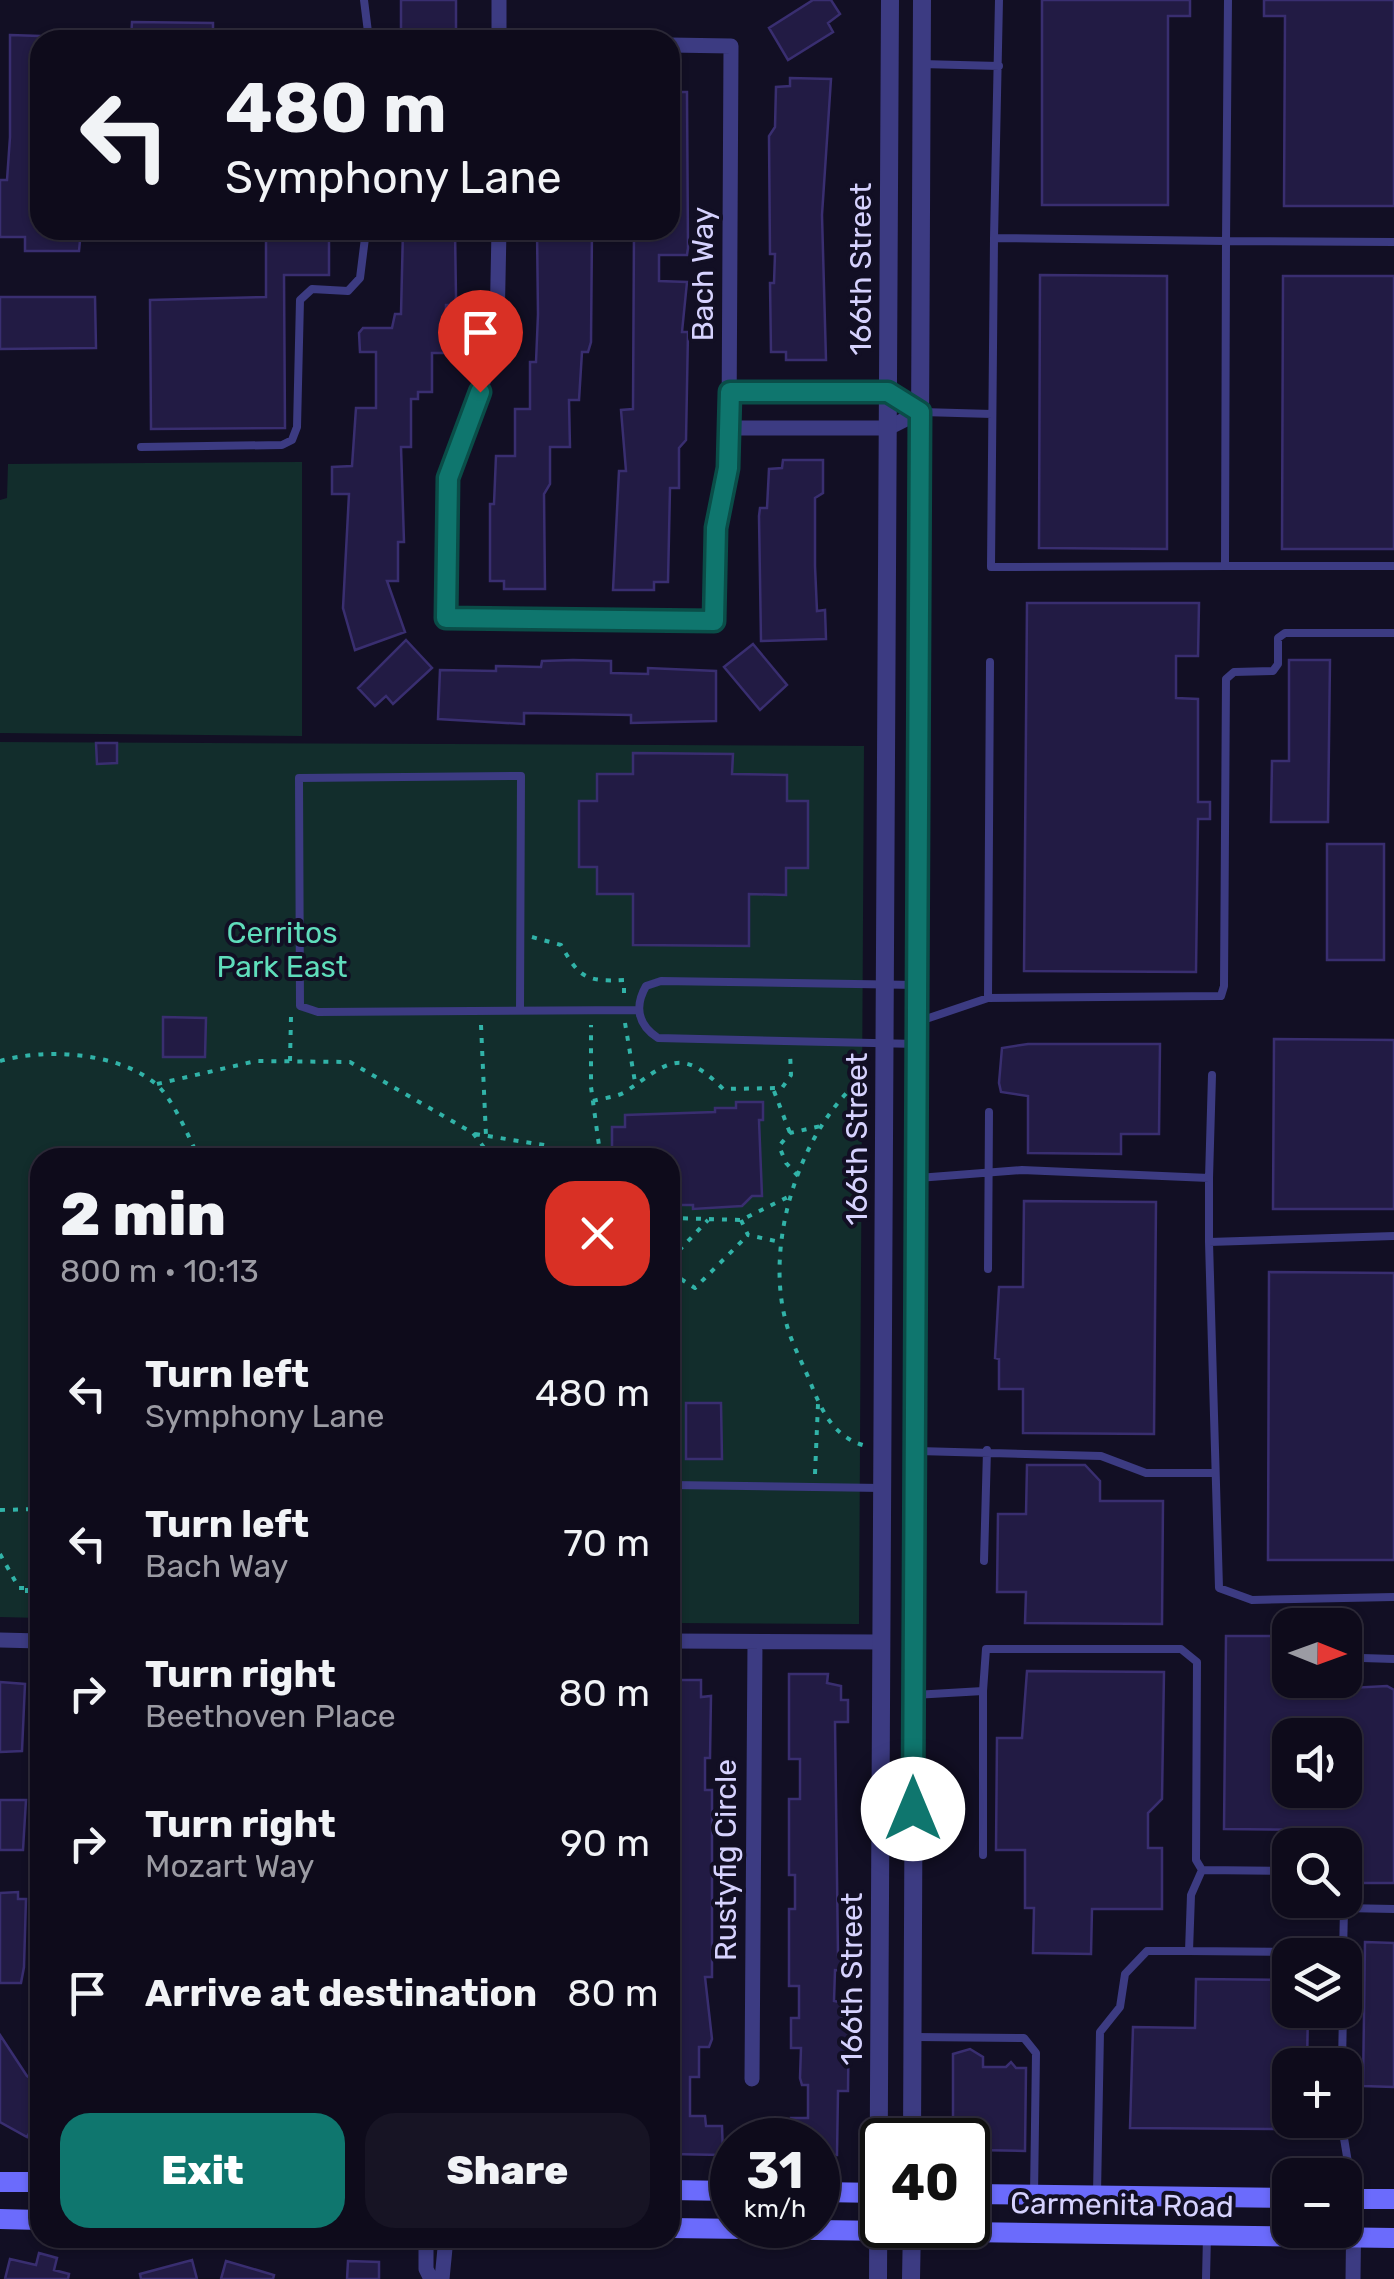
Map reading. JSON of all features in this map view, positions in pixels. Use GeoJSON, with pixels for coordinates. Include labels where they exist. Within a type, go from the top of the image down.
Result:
{"type":"FeatureCollection","features":[{"type":"Feature","properties":{"kind":"main road"},"geometry":{"type":"LineString","coordinates":[[0,2182],[30,2182]]}},
{"type":"Feature","properties":{"kind":"main road"},"geometry":{"type":"LineString","coordinates":[[680,2190],[710,2191]]}},
{"type":"Feature","properties":{"kind":"main road","name":"Carmenita Road"},"geometry":{"type":"LineString","coordinates":[[990,2194],[1272,2198]]}},
{"type":"Feature","properties":{"kind":"main road"},"geometry":{"type":"LineString","coordinates":[[1362,2199],[1394,2199]]}},
{"type":"Feature","properties":{"kind":"main road"},"geometry":{"type":"LineString","coordinates":[[0,2219],[30,2220]]}},
{"type":"Feature","properties":{"kind":"main road","name":"Carmenita Road"},"geometry":{"type":"LineString","coordinates":[[680,2228],[860,2231]]}},
{"type":"Feature","properties":{"kind":"main road","name":"Carmenita Road"},"geometry":{"type":"LineString","coordinates":[[990,2230],[1272,2237]]}},
{"type":"Feature","properties":{"kind":"main road","name":"Carmenita Road"},"geometry":{"type":"LineString","coordinates":[[1362,2238],[1394,2238]]}},
{"type":"Feature","properties":{"kind":"street"},"geometry":{"type":"LineString","coordinates":[[498,0],[498,30]]}},
{"type":"Feature","properties":{"kind":"street","name":"166th Street"},"geometry":{"type":"LineString","coordinates":[[881,2118],[890,0]]}},
{"type":"Feature","properties":{"kind":"street","name":"166th Street"},"geometry":{"type":"LineString","coordinates":[[912,2118],[922,0]]}},
{"type":"Feature","properties":{"kind":"street","name":"Bach Way"},"geometry":{"type":"LineString","coordinates":[[499,240],[498,329],[448,478],[446,618],[714,621],[716,528],[730,428],[731,46],[680,45]]}},
{"type":"Feature","properties":{"kind":"street"},"geometry":{"type":"LineString","coordinates":[[730,392],[888,392],[920,412]]}},
{"type":"Feature","properties":{"kind":"street"},"geometry":{"type":"LineString","coordinates":[[730,428],[888,428],[920,412]]}},
{"type":"Feature","properties":{"kind":"street"},"geometry":{"type":"LineString","coordinates":[[882,1488],[915,1488]]}},
{"type":"Feature","properties":{"kind":"street"},"geometry":{"type":"LineString","coordinates":[[0,1640],[30,1640]]}},
{"type":"Feature","properties":{"kind":"street"},"geometry":{"type":"LineString","coordinates":[[680,1642],[882,1642]]}},
{"type":"Feature","properties":{"kind":"street","name":"Rustyfig Circle"},"geometry":{"type":"LineString","coordinates":[[752,2079],[755,1642]]}},
{"type":"Feature","properties":{"kind":"street"},"geometry":{"type":"LineString","coordinates":[[426,2248],[430,2279]]}},
{"type":"Feature","properties":{"kind":"street"},"geometry":{"type":"LineString","coordinates":[[442,2279],[445,2248]]}},
{"type":"Feature","properties":{"kind":"street","name":"166th Street"},"geometry":{"type":"LineString","coordinates":[[878,2248],[878,2279]]}},
{"type":"Feature","properties":{"kind":"street"},"geometry":{"type":"LineString","coordinates":[[911,2279],[912,2248]]}},
{"type":"Feature","properties":{"kind":"street"},"geometry":{"type":"LineString","coordinates":[[1353,2279],[1354,2248]]}},
{"type":"Feature","properties":{"kind":"lane"},"geometry":{"type":"LineString","coordinates":[[364,0],[367,30]]}},
{"type":"Feature","properties":{"kind":"lane"},"geometry":{"type":"LineString","coordinates":[[999,0],[992,568],[1394,566]]}},
{"type":"Feature","properties":{"kind":"lane"},"geometry":{"type":"LineString","coordinates":[[1224,566],[1228,0]]}},
{"type":"Feature","properties":{"kind":"lane"},"geometry":{"type":"LineString","coordinates":[[921,64],[998,66]]}},
{"type":"Feature","properties":{"kind":"lane"},"geometry":{"type":"LineString","coordinates":[[994,238],[1394,242]]}},
{"type":"Feature","properties":{"kind":"lane"},"geometry":{"type":"LineString","coordinates":[[141,447],[282,445],[292,440],[296,427],[300,300],[312,289],[348,291],[360,278],[365,240]]}},
{"type":"Feature","properties":{"kind":"lane"},"geometry":{"type":"LineString","coordinates":[[920,412],[992,414]]}},
{"type":"Feature","properties":{"kind":"lane"},"geometry":{"type":"LineString","coordinates":[[917,1022],[988,998],[1220,996],[1224,986],[1226,678],[1234,672],[1273,671],[1278,664],[1278,638],[1285,633],[1394,633]]}},
{"type":"Feature","properties":{"kind":"lane"},"geometry":{"type":"LineString","coordinates":[[988,998],[990,662]]}},
{"type":"Feature","properties":{"kind":"lane"},"geometry":{"type":"LineString","coordinates":[[520,1010],[521,776],[299,778],[300,1006],[318,1012],[639,1010]]}},
{"type":"Feature","properties":{"kind":"lane"},"geometry":{"type":"LineString","coordinates":[[917,986],[660,981],[646,986],[639,1010],[644,1030],[658,1038],[917,1044]]}},
{"type":"Feature","properties":{"kind":"lane"},"geometry":{"type":"LineString","coordinates":[[1212,1075],[1209,1242],[1220,1588],[1252,1600],[1394,1597]]}},
{"type":"Feature","properties":{"kind":"lane"},"geometry":{"type":"LineString","coordinates":[[988,1269],[989,1112]]}},
{"type":"Feature","properties":{"kind":"lane"},"geometry":{"type":"LineString","coordinates":[[916,1178],[1022,1170],[1209,1178]]}},
{"type":"Feature","properties":{"kind":"lane"},"geometry":{"type":"LineString","coordinates":[[1209,1242],[1394,1236]]}},
{"type":"Feature","properties":{"kind":"lane"},"geometry":{"type":"LineString","coordinates":[[984,1561],[986,1450]]}},
{"type":"Feature","properties":{"kind":"lane"},"geometry":{"type":"LineString","coordinates":[[915,1452],[986,1450],[1101,1456],[1146,1473],[1215,1473]]}},
{"type":"Feature","properties":{"kind":"lane"},"geometry":{"type":"LineString","coordinates":[[680,1485],[882,1488]]}},
{"type":"Feature","properties":{"kind":"lane"},"geometry":{"type":"LineString","coordinates":[[983,1855],[986,1649],[1181,1649],[1197,1662],[1196,1860],[1202,1870]]}},
{"type":"Feature","properties":{"kind":"lane"},"geometry":{"type":"LineString","coordinates":[[1362,1658],[1394,1659]]}},
{"type":"Feature","properties":{"kind":"lane"},"geometry":{"type":"LineString","coordinates":[[914,1695],[983,1692]]}},
{"type":"Feature","properties":{"kind":"lane"},"geometry":{"type":"LineString","coordinates":[[1202,1870],[1272,1871]]}},
{"type":"Feature","properties":{"kind":"lane"},"geometry":{"type":"LineString","coordinates":[[1190,1951],[1191,1895],[1202,1870]]}},
{"type":"Feature","properties":{"kind":"lane"},"geometry":{"type":"LineString","coordinates":[[1362,1908],[1394,1909]]}},
{"type":"Feature","properties":{"kind":"lane"},"geometry":{"type":"LineString","coordinates":[[1097,2196],[1100,2032],[1120,2007],[1125,1974],[1147,1951],[1272,1952]]}},
{"type":"Feature","properties":{"kind":"lane"},"geometry":{"type":"LineString","coordinates":[[912,2037],[1024,2038],[1036,2053],[1034,2195]]}},
{"type":"Feature","properties":{"kind":"lane"},"geometry":{"type":"LineString","coordinates":[[1206,2279],[1207,2236]]}},
{"type":"Feature","properties":{"kind":"path"},"geometry":{"type":"LineString","coordinates":[[521,937],[551,938],[561,944],[573,970],[588,978],[624,980],[627,1057],[634,1082]]}},
{"type":"Feature","properties":{"kind":"path"},"geometry":{"type":"LineString","coordinates":[[290,1061],[291,1015],[300,1006]]}},
{"type":"Feature","properties":{"kind":"path"},"geometry":{"type":"LineString","coordinates":[[590,1010],[593,1100],[599,1148]]}},
{"type":"Feature","properties":{"kind":"path"},"geometry":{"type":"LineString","coordinates":[[478,1011],[484,1049],[486,1136]]}},
{"type":"Feature","properties":{"kind":"path"},"geometry":{"type":"LineString","coordinates":[[593,1100],[624,1093],[660,1066],[686,1064],[698,1068],[723,1089],[774,1090],[789,1080],[790,1042]]}},
{"type":"Feature","properties":{"kind":"path"},"geometry":{"type":"LineString","coordinates":[[0,1061],[52,1051],[86,1056],[156,1084],[256,1060],[350,1062],[473,1134],[484,1148]]}},
{"type":"Feature","properties":{"kind":"path"},"geometry":{"type":"LineString","coordinates":[[868,1447],[836,1430],[818,1404],[784,1319],[780,1242],[798,1176],[825,1126],[869,1073]]}},
{"type":"Feature","properties":{"kind":"path"},"geometry":{"type":"LineString","coordinates":[[156,1084],[193,1148]]}},
{"type":"Feature","properties":{"kind":"path"},"geometry":{"type":"LineString","coordinates":[[774,1090],[790,1133]]}},
{"type":"Feature","properties":{"kind":"path"},"geometry":{"type":"LineString","coordinates":[[798,1176],[778,1146],[790,1133],[825,1126]]}},
{"type":"Feature","properties":{"kind":"path"},"geometry":{"type":"LineString","coordinates":[[473,1134],[552,1148]]}},
{"type":"Feature","properties":{"kind":"path"},"geometry":{"type":"LineString","coordinates":[[680,1218],[741,1220],[790,1196]]}},
{"type":"Feature","properties":{"kind":"path"},"geometry":{"type":"LineString","coordinates":[[680,1250],[710,1219]]}},
{"type":"Feature","properties":{"kind":"path"},"geometry":{"type":"LineString","coordinates":[[741,1220],[748,1235]]}},
{"type":"Feature","properties":{"kind":"path"},"geometry":{"type":"LineString","coordinates":[[748,1235],[780,1242]]}},
{"type":"Feature","properties":{"kind":"path"},"geometry":{"type":"LineString","coordinates":[[680,1278],[695,1288],[748,1235]]}},
{"type":"Feature","properties":{"kind":"path"},"geometry":{"type":"LineString","coordinates":[[814,1487],[818,1404]]}},
{"type":"Feature","properties":{"kind":"path"},"geometry":{"type":"LineString","coordinates":[[0,1510],[30,1509]]}},
{"type":"Feature","properties":{"kind":"path"},"geometry":{"type":"LineString","coordinates":[[0,1554],[19,1588],[27,1588],[30,1600]]}},
{"type":"Feature","properties":{"kind":"green space"},"geometry":{"type":"Polygon","coordinates":[[[302,462],[302,736],[0,733],[0,500],[7,498],[8,464],[302,462]]]}},
{"type":"Feature","properties":{"kind":"green space","name":"Cerritos Park East"},"geometry":{"type":"Polygon","coordinates":[[[0,742],[864,746],[859,1624],[680,1623],[680,1148],[30,1148],[30,1618],[0,1617],[0,742]]]}},
{"type":"Feature","properties":{"kind":"building"},"geometry":{"type":"Polygon","coordinates":[[[401,0],[456,0],[456,30],[401,30],[401,0]]]}},
{"type":"Feature","properties":{"kind":"building"},"geometry":{"type":"Polygon","coordinates":[[[813,0],[831,0],[840,14],[828,23],[833,32],[788,60],[769,28],[813,0]]]}},
{"type":"Feature","properties":{"kind":"building"},"geometry":{"type":"Polygon","coordinates":[[[1042,0],[1190,0],[1190,16],[1168,16],[1168,205],[1042,205],[1042,0]]]}},
{"type":"Feature","properties":{"kind":"building"},"geometry":{"type":"Polygon","coordinates":[[[1264,0],[1394,0],[1394,206],[1284,206],[1285,16],[1264,16],[1264,0]]]}},
{"type":"Feature","properties":{"kind":"building"},"geometry":{"type":"Polygon","coordinates":[[[132,22],[213,23],[213,30],[132,30],[132,22]]]}},
{"type":"Feature","properties":{"kind":"building"},"geometry":{"type":"Polygon","coordinates":[[[10,35],[30,36],[30,240],[80,240],[79,251],[25,251],[25,237],[0,237],[0,180],[7,180],[10,35]]]}},
{"type":"Feature","properties":{"kind":"building"},"geometry":{"type":"Polygon","coordinates":[[[790,78],[831,79],[822,215],[826,360],[786,360],[786,352],[771,352],[770,283],[774,283],[775,254],[770,254],[769,136],[775,127],[776,87],[790,86],[790,78]]]}},
{"type":"Feature","properties":{"kind":"building"},"geometry":{"type":"Polygon","coordinates":[[[680,92],[687,92],[687,255],[659,255],[659,281],[687,282],[682,332],[688,332],[686,440],[679,448],[679,488],[670,488],[668,582],[654,582],[654,590],[613,590],[619,471],[626,471],[621,410],[633,409],[634,240],[680,240],[680,92]]]}},
{"type":"Feature","properties":{"kind":"building"},"geometry":{"type":"Polygon","coordinates":[[[266,240],[329,240],[329,275],[284,275],[285,428],[151,429],[150,300],[266,297],[266,240]]]}},
{"type":"Feature","properties":{"kind":"building"},"geometry":{"type":"Polygon","coordinates":[[[403,240],[455,240],[456,297],[454,305],[446,305],[445,353],[432,353],[432,392],[418,392],[418,399],[411,399],[411,447],[401,447],[404,542],[398,542],[398,581],[387,581],[405,632],[355,650],[343,608],[349,494],[332,494],[332,467],[352,466],[356,408],[376,408],[376,352],[360,352],[359,333],[363,328],[392,328],[395,314],[401,314],[403,240]]]}},
{"type":"Feature","properties":{"kind":"building"},"geometry":{"type":"Polygon","coordinates":[[[537,240],[592,240],[591,342],[588,352],[582,352],[579,400],[569,400],[570,447],[550,447],[550,484],[544,494],[545,589],[504,589],[504,581],[490,581],[490,504],[494,504],[496,456],[515,456],[515,409],[530,409],[530,362],[536,362],[537,240]]]}},
{"type":"Feature","properties":{"kind":"building"},"geometry":{"type":"Polygon","coordinates":[[[1040,275],[1167,276],[1167,549],[1039,548],[1040,275]]]}},
{"type":"Feature","properties":{"kind":"building"},"geometry":{"type":"Polygon","coordinates":[[[1283,276],[1394,276],[1394,549],[1282,549],[1283,276]]]}},
{"type":"Feature","properties":{"kind":"building"},"geometry":{"type":"Polygon","coordinates":[[[0,297],[95,297],[96,348],[0,349],[0,297]]]}},
{"type":"Feature","properties":{"kind":"building"},"geometry":{"type":"Polygon","coordinates":[[[783,460],[823,460],[823,493],[815,498],[815,566],[817,611],[825,610],[826,639],[761,641],[759,516],[760,508],[767,508],[769,469],[782,468],[783,460]]]}},
{"type":"Feature","properties":{"kind":"building"},"geometry":{"type":"Polygon","coordinates":[[[1027,603],[1199,603],[1198,656],[1176,656],[1176,698],[1198,699],[1198,802],[1210,802],[1210,819],[1198,819],[1196,972],[1024,971],[1027,603]]]}},
{"type":"Feature","properties":{"kind":"building"},"geometry":{"type":"Polygon","coordinates":[[[406,640],[432,668],[393,704],[386,696],[375,706],[358,688],[406,640]]]}},
{"type":"Feature","properties":{"kind":"building"},"geometry":{"type":"Polygon","coordinates":[[[753,644],[787,685],[760,710],[724,667],[753,644]]]}},
{"type":"Feature","properties":{"kind":"building"},"geometry":{"type":"Polygon","coordinates":[[[1289,660],[1330,660],[1328,822],[1271,822],[1272,761],[1289,761],[1289,660]]]}},
{"type":"Feature","properties":{"kind":"building"},"geometry":{"type":"Polygon","coordinates":[[[542,661],[611,661],[611,673],[648,674],[648,668],[716,671],[716,721],[631,723],[631,715],[524,713],[524,724],[438,719],[440,670],[496,671],[496,666],[541,667],[542,661]]]}},
{"type":"Feature","properties":{"kind":"building"},"geometry":{"type":"Polygon","coordinates":[[[96,743],[117,743],[117,763],[97,764],[96,743]]]}},
{"type":"Feature","properties":{"kind":"building"},"geometry":{"type":"Polygon","coordinates":[[[633,753],[733,754],[732,774],[787,775],[787,801],[808,801],[808,868],[786,868],[786,895],[749,894],[749,946],[633,945],[633,894],[597,894],[597,867],[579,867],[579,801],[597,801],[597,774],[633,774],[633,753]]]}},
{"type":"Feature","properties":{"kind":"building"},"geometry":{"type":"Polygon","coordinates":[[[1327,844],[1384,844],[1384,960],[1327,960],[1327,844]]]}},
{"type":"Feature","properties":{"kind":"building"},"geometry":{"type":"Polygon","coordinates":[[[163,1017],[206,1018],[205,1057],[163,1057],[163,1017]]]}},
{"type":"Feature","properties":{"kind":"building"},"geometry":{"type":"Polygon","coordinates":[[[1274,1039],[1394,1040],[1394,1209],[1273,1209],[1274,1039]]]}},
{"type":"Feature","properties":{"kind":"building"},"geometry":{"type":"Polygon","coordinates":[[[1028,1044],[1160,1044],[1159,1134],[1121,1134],[1121,1154],[1028,1153],[1028,1096],[1001,1092],[999,1083],[1002,1048],[1028,1044]]]}},
{"type":"Feature","properties":{"kind":"building"},"geometry":{"type":"Polygon","coordinates":[[[736,1102],[763,1102],[763,1120],[759,1120],[762,1196],[752,1196],[742,1206],[693,1209],[693,1205],[680,1205],[680,1148],[612,1148],[612,1127],[625,1127],[625,1115],[736,1108],[736,1102]]]}},
{"type":"Feature","properties":{"kind":"building"},"geometry":{"type":"Polygon","coordinates":[[[1024,1201],[1156,1202],[1154,1434],[1023,1433],[1023,1389],[999,1389],[999,1359],[995,1358],[999,1287],[1023,1287],[1024,1201]]]}},
{"type":"Feature","properties":{"kind":"building"},"geometry":{"type":"Polygon","coordinates":[[[1269,1272],[1394,1273],[1394,1560],[1268,1560],[1269,1272]]]}},
{"type":"Feature","properties":{"kind":"building"},"geometry":{"type":"Polygon","coordinates":[[[686,1403],[721,1403],[722,1459],[686,1459],[686,1403]]]}},
{"type":"Feature","properties":{"kind":"building"},"geometry":{"type":"Polygon","coordinates":[[[1027,1465],[1085,1465],[1100,1481],[1100,1501],[1163,1501],[1162,1624],[1025,1623],[1026,1592],[997,1592],[998,1514],[1026,1514],[1027,1465]]]}},
{"type":"Feature","properties":{"kind":"building"},"geometry":{"type":"Polygon","coordinates":[[[1226,1636],[1272,1636],[1272,1698],[1362,1698],[1362,1687],[1387,1686],[1394,1690],[1394,1883],[1362,1883],[1362,1828],[1224,1829],[1226,1636]]]}},
{"type":"Feature","properties":{"kind":"building"},"geometry":{"type":"Polygon","coordinates":[[[1027,1671],[1164,1672],[1162,1799],[1148,1813],[1148,1848],[1162,1848],[1162,1909],[1092,1909],[1091,1954],[1033,1953],[1034,1908],[1025,1908],[1025,1850],[996,1850],[997,1738],[1022,1738],[1027,1671]]]}},
{"type":"Feature","properties":{"kind":"building"},"geometry":{"type":"Polygon","coordinates":[[[789,1674],[828,1674],[827,1683],[841,1686],[841,1700],[848,1700],[848,1722],[835,1722],[838,1955],[846,1955],[846,1971],[835,1970],[834,2001],[849,2004],[848,2091],[838,2091],[838,2118],[808,2118],[808,2085],[802,2085],[800,2078],[801,2048],[791,2048],[791,2018],[799,2018],[799,1986],[789,1986],[789,1909],[795,1909],[795,1875],[789,1875],[789,1799],[800,1799],[800,1759],[789,1759],[789,1674]]]}},
{"type":"Feature","properties":{"kind":"building"},"geometry":{"type":"Polygon","coordinates":[[[680,1680],[701,1680],[701,1697],[711,1696],[705,1790],[712,1790],[712,1977],[705,1977],[712,2039],[709,2047],[699,2047],[699,2077],[690,2077],[690,2116],[705,2116],[706,2126],[710,2126],[710,2155],[680,2154],[680,1680]]]}},
{"type":"Feature","properties":{"kind":"building"},"geometry":{"type":"Polygon","coordinates":[[[0,1682],[25,1684],[22,1751],[0,1752],[0,1682]]]}},
{"type":"Feature","properties":{"kind":"building"},"geometry":{"type":"Polygon","coordinates":[[[0,1800],[26,1800],[23,1850],[0,1850],[0,1800]]]}},
{"type":"Feature","properties":{"kind":"building"},"geometry":{"type":"Polygon","coordinates":[[[18,1892],[18,1899],[26,1899],[21,1983],[0,1983],[0,1893],[18,1892]]]}},
{"type":"Feature","properties":{"kind":"building"},"geometry":{"type":"Polygon","coordinates":[[[1365,1942],[1394,1943],[1394,2087],[1363,2086],[1365,1942]]]}},
{"type":"Feature","properties":{"kind":"building"},"geometry":{"type":"Polygon","coordinates":[[[1196,1979],[1272,1980],[1272,2028],[1308,2028],[1307,2048],[1272,2048],[1272,2129],[1130,2128],[1133,2027],[1195,2028],[1196,1979]]]}},
{"type":"Feature","properties":{"kind":"building"},"geometry":{"type":"Polygon","coordinates":[[[0,2035],[30,2078],[30,2132],[27,2137],[0,2122],[0,2035]]]}},
{"type":"Feature","properties":{"kind":"building"},"geometry":{"type":"Polygon","coordinates":[[[970,2049],[983,2057],[983,2067],[1006,2067],[1011,2062],[1016,2068],[1026,2068],[1025,2151],[990,2150],[990,2118],[953,2118],[953,2054],[970,2049]]]}},
{"type":"Feature","properties":{"kind":"building"},"geometry":{"type":"Polygon","coordinates":[[[39,2253],[57,2258],[54,2270],[69,2274],[68,2279],[5,2279],[10,2259],[36,2265],[39,2253]]]}},
{"type":"Feature","properties":{"kind":"building"},"geometry":{"type":"Polygon","coordinates":[[[192,2260],[197,2279],[141,2279],[140,2274],[192,2260]]]}},
{"type":"Feature","properties":{"kind":"building"},"geometry":{"type":"Polygon","coordinates":[[[226,2261],[274,2275],[273,2279],[221,2279],[226,2261]]]}},
{"type":"Feature","properties":{"kind":"building"},"geometry":{"type":"Polygon","coordinates":[[[348,2261],[379,2262],[379,2279],[347,2279],[348,2261]]]}},
{"type":"Feature","properties":{"kind":"route"},"geometry":{"type":"LineString","coordinates":[[480,392],[448,478],[446,618],[714,621],[716,528],[728,468],[730,392],[888,392],[920,412],[913,1809]]}}]}
